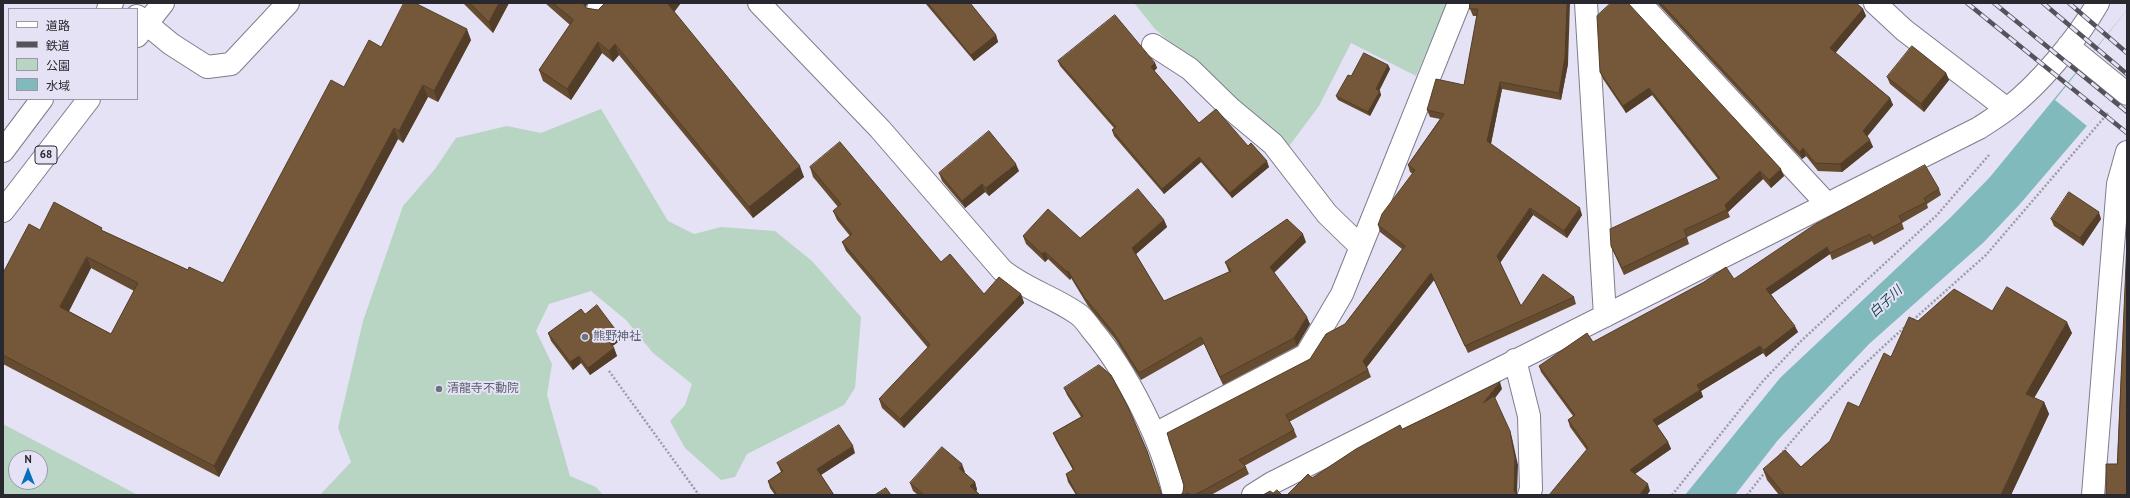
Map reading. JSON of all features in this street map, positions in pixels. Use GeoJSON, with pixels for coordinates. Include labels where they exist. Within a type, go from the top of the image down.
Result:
{"type":"FeatureCollection","features":[{"type":"Feature","properties":{"kind":"street"},"geometry":{"type":"LineString","coordinates":[[162,3],[140,26],[207,67],[231,64],[288,3]]}},
{"type":"Feature","properties":{"kind":"street"},"geometry":{"type":"LineString","coordinates":[[759,3],[880,130],[1002,270],[1014,280],[1079,315],[1104,344],[1155,434],[1174,495]]}},
{"type":"Feature","properties":{"kind":"street"},"geometry":{"type":"LineString","coordinates":[[1155,434],[1306,356],[1342,294],[1459,3]]}},
{"type":"Feature","properties":{"kind":"street"},"geometry":{"type":"LineString","coordinates":[[1586,3],[1605,316]]}},
{"type":"Feature","properties":{"kind":"street"},"geometry":{"type":"LineString","coordinates":[[1640,3],[1827,204]]}},
{"type":"Feature","properties":{"kind":"street"},"geometry":{"type":"LineString","coordinates":[[1876,3],[1904,30],[2007,109]]}},
{"type":"Feature","properties":{"kind":"street"},"geometry":{"type":"LineString","coordinates":[[1253,495],[1272,483],[1515,360],[1979,128],[2007,109],[2032,87],[2068,46],[2098,3]]}},
{"type":"Feature","properties":{"kind":"street"},"geometry":{"type":"LineString","coordinates":[[1153,45],[1190,69],[1231,109],[1273,144],[1327,214],[1361,247]]}},
{"type":"Feature","properties":{"kind":"street"},"geometry":{"type":"LineString","coordinates":[[2068,46],[2126,94]]}},
{"type":"Feature","properties":{"kind":"street"},"geometry":{"type":"LineString","coordinates":[[3,151],[41,100]]}},
{"type":"Feature","properties":{"kind":"street","name":"68"},"geometry":{"type":"LineString","coordinates":[[3,211],[88,100]]}},
{"type":"Feature","properties":{"kind":"street"},"geometry":{"type":"LineString","coordinates":[[2093,495],[2122,185],[2127,152]]}},
{"type":"Feature","properties":{"kind":"street"},"geometry":{"type":"LineString","coordinates":[[1515,360],[1528,416],[1531,489],[1529,495]]}},
{"type":"Feature","properties":{"kind":"path"},"geometry":{"type":"LineString","coordinates":[[1777,459],[1797,434],[1870,359],[1986,255],[2126,94]]}},
{"type":"Feature","properties":{"kind":"path"},"geometry":{"type":"LineString","coordinates":[[1672,495],[1762,381],[1800,342],[1937,215],[1992,151]]}},
{"type":"Feature","properties":{"kind":"path"},"geometry":{"type":"LineString","coordinates":[[609,371],[699,495]]}},
{"type":"Feature","properties":{"kind":"path"},"geometry":{"type":"LineString","coordinates":[[1747,495],[1767,471]]}},
{"type":"Feature","properties":{"kind":"green space"},"geometry":{"type":"Polygon","coordinates":[[[1134,3],[1447,3],[1416,76],[1351,43],[1319,106],[1287,149],[1269,131],[1155,29],[1134,3]]]}},
{"type":"Feature","properties":{"kind":"green space"},"geometry":{"type":"Polygon","coordinates":[[[601,109],[668,221],[694,234],[721,227],[775,231],[812,261],[861,317],[855,388],[844,405],[747,454],[735,477],[721,480],[685,448],[670,421],[685,405],[692,384],[653,353],[626,320],[591,291],[549,304],[536,331],[552,364],[547,395],[570,476],[596,487],[603,495],[320,495],[351,462],[338,428],[363,321],[403,206],[435,169],[456,138],[507,126],[541,133],[601,109]]]}},
{"type":"Feature","properties":{"kind":"green space"},"geometry":{"type":"Polygon","coordinates":[[[3,424],[138,495],[3,495],[3,424]]]}},
{"type":"Feature","properties":{"kind":"water","name":"白子川"},"geometry":{"type":"Polygon","coordinates":[[[2127,10],[2127,79],[2020,204],[1984,242],[1869,344],[1778,440],[1735,495],[1685,495],[1780,378],[1951,217],[1990,177],[2127,10]]]}},
{"type":"Feature","properties":{"kind":"pier"},"geometry":{"type":"Polygon","coordinates":[[[2127,10],[2127,79],[2087,126],[2055,100],[2127,10]]]}},
{"type":"Feature","properties":{"kind":"building"},"geometry":{"type":"Polygon","coordinates":[[[404,3],[415,3],[467,29],[434,91],[423,85],[399,131],[394,128],[214,466],[3,355],[3,273],[29,224],[40,230],[54,202],[102,228],[101,230],[188,270],[189,267],[223,283],[331,80],[344,87],[369,40],[381,47],[404,3]],[[87,257],[60,307],[111,334],[138,283],[87,257]]]}},
{"type":"Feature","properties":{"kind":"building"},"geometry":{"type":"Polygon","coordinates":[[[470,3],[499,3],[489,22],[470,3]]]}},
{"type":"Feature","properties":{"kind":"building"},"geometry":{"type":"Polygon","coordinates":[[[553,3],[583,3],[586,8],[598,10],[605,3],[668,3],[800,166],[749,207],[615,44],[609,51],[598,42],[567,89],[539,70],[573,20],[553,3]]]}},
{"type":"Feature","properties":{"kind":"building"},"geometry":{"type":"Polygon","coordinates":[[[928,3],[970,3],[996,35],[971,55],[928,3]]]}},
{"type":"Feature","properties":{"kind":"building"},"geometry":{"type":"Polygon","coordinates":[[[1470,3],[1567,3],[1565,57],[1559,93],[1500,82],[1487,141],[1580,208],[1564,231],[1530,208],[1497,256],[1521,306],[1543,274],[1574,297],[1465,346],[1431,273],[1363,361],[1368,370],[1286,415],[1294,430],[1239,460],[1246,467],[1195,495],[1190,495],[1188,493],[1181,495],[1184,485],[1167,433],[1310,359],[1326,334],[1345,324],[1405,246],[1378,225],[1382,214],[1415,170],[1408,165],[1444,114],[1427,110],[1436,79],[1464,85],[1478,9],[1470,9],[1470,3]]]}},
{"type":"Feature","properties":{"kind":"building"},"geometry":{"type":"Polygon","coordinates":[[[1611,3],[1628,3],[1781,169],[1769,180],[1760,171],[1725,205],[1727,210],[1684,230],[1687,237],[1622,268],[1611,246],[1610,229],[1720,178],[1649,88],[1623,106],[1600,72],[1597,16],[1611,3]]]}},
{"type":"Feature","properties":{"kind":"building"},"geometry":{"type":"Polygon","coordinates":[[[1661,3],[1856,3],[1863,9],[1830,48],[1890,98],[1863,131],[1870,140],[1840,164],[1815,163],[1803,148],[1800,152],[1661,3]]]}},
{"type":"Feature","properties":{"kind":"building"},"geometry":{"type":"Polygon","coordinates":[[[1115,15],[1155,63],[1151,67],[1199,123],[1216,109],[1248,146],[1251,143],[1267,161],[1230,193],[1199,157],[1162,189],[1112,130],[1116,127],[1058,61],[1115,15]]]}},
{"type":"Feature","properties":{"kind":"building"},"geometry":{"type":"Polygon","coordinates":[[[1912,46],[1946,73],[1921,104],[1887,77],[1912,46]]]}},
{"type":"Feature","properties":{"kind":"building"},"geometry":{"type":"Polygon","coordinates":[[[1364,53],[1388,65],[1376,89],[1380,91],[1368,112],[1336,96],[1348,75],[1351,76],[1364,53]]]}},
{"type":"Feature","properties":{"kind":"building"},"geometry":{"type":"Polygon","coordinates":[[[989,131],[1016,164],[986,188],[982,184],[962,201],[939,173],[989,131]]]}},
{"type":"Feature","properties":{"kind":"building"},"geometry":{"type":"Polygon","coordinates":[[[840,142],[941,262],[950,254],[984,294],[999,277],[1021,294],[900,419],[879,399],[930,345],[842,242],[852,234],[833,211],[841,204],[810,167],[840,142]]]}},
{"type":"Feature","properties":{"kind":"building"},"geometry":{"type":"Polygon","coordinates":[[[1925,165],[1939,189],[1924,198],[1926,202],[1899,216],[1902,222],[1872,238],[1870,234],[1830,253],[1827,247],[1766,289],[1795,326],[1764,350],[1760,346],[1697,385],[1700,390],[1653,420],[1668,442],[1630,470],[1648,484],[1639,495],[1549,495],[1588,448],[1568,420],[1575,415],[1539,366],[1587,333],[1593,342],[1704,282],[1726,267],[1734,279],[1814,225],[1925,165]]]}},
{"type":"Feature","properties":{"kind":"building"},"geometry":{"type":"Polygon","coordinates":[[[1138,189],[1164,220],[1132,248],[1164,301],[1231,271],[1225,262],[1287,219],[1303,234],[1270,267],[1307,317],[1294,338],[1220,377],[1201,337],[1139,373],[1113,332],[1085,298],[1068,271],[1067,272],[1045,252],[1042,254],[1023,236],[1048,209],[1080,238],[1138,189]]]}},
{"type":"Feature","properties":{"kind":"building"},"geometry":{"type":"Polygon","coordinates":[[[2069,192],[2099,212],[2080,238],[2051,219],[2069,192]]]}},
{"type":"Feature","properties":{"kind":"building"},"geometry":{"type":"Polygon","coordinates":[[[2127,241],[2127,495],[2106,495],[2106,464],[2117,464],[2127,241]]]}},
{"type":"Feature","properties":{"kind":"building"},"geometry":{"type":"Polygon","coordinates":[[[2007,287],[2067,322],[2026,394],[2044,402],[2001,495],[1785,495],[1763,469],[1785,450],[1801,467],[1830,441],[1848,402],[1859,407],[1884,353],[1891,357],[1909,317],[1918,321],[1954,289],[1992,311],[2007,287]]]}},
{"type":"Feature","properties":{"kind":"building"},"geometry":{"type":"Polygon","coordinates":[[[597,305],[618,333],[608,340],[614,348],[588,368],[579,356],[570,362],[548,333],[581,309],[585,314],[597,305]]]}},
{"type":"Feature","properties":{"kind":"building"},"geometry":{"type":"Polygon","coordinates":[[[1099,365],[1111,375],[1128,407],[1147,451],[1162,495],[1077,495],[1066,474],[1074,469],[1053,433],[1083,416],[1064,388],[1099,365]]]}},
{"type":"Feature","properties":{"kind":"building"},"geometry":{"type":"Polygon","coordinates":[[[1500,382],[1483,403],[1494,396],[1510,431],[1515,458],[1514,491],[1517,495],[1287,495],[1308,474],[1312,478],[1356,449],[1400,425],[1402,429],[1500,382]]]}},
{"type":"Feature","properties":{"kind":"building"},"geometry":{"type":"Polygon","coordinates":[[[839,425],[853,446],[817,469],[834,495],[777,495],[768,481],[783,471],[777,463],[839,425]]]}},
{"type":"Feature","properties":{"kind":"building"},"geometry":{"type":"Polygon","coordinates":[[[942,447],[962,464],[959,468],[975,482],[970,486],[980,495],[924,495],[910,483],[942,447]]]}},
{"type":"Feature","properties":{"kind":"building"},"geometry":{"type":"Polygon","coordinates":[[[886,488],[891,495],[875,495],[886,488]]]}},
{"type":"Feature","properties":{"kind":"building"},"geometry":{"type":"Polygon","coordinates":[[[1277,490],[1282,495],[1263,495],[1270,491],[1273,493],[1277,490]]]}},
{"type":"Feature","properties":{"kind":"railway"},"geometry":{"type":"LineString","coordinates":[[1967,3],[2127,133]]}},
{"type":"Feature","properties":{"kind":"railway"},"geometry":{"type":"LineString","coordinates":[[1994,3],[2127,112]]}},
{"type":"Feature","properties":{"kind":"railway"},"geometry":{"type":"LineString","coordinates":[[2043,3],[2127,74]]}},
{"type":"Feature","properties":{"kind":"railway"},"geometry":{"type":"LineString","coordinates":[[2069,3],[2127,53]]}},
{"type":"Feature","properties":{"kind":"place","name":"熊野神社"},"geometry":{"type":"Point","coordinates":[585,337]}},
{"type":"Feature","properties":{"kind":"place","name":"清龍寺不動院"},"geometry":{"type":"Point","coordinates":[439,389]}}]}
